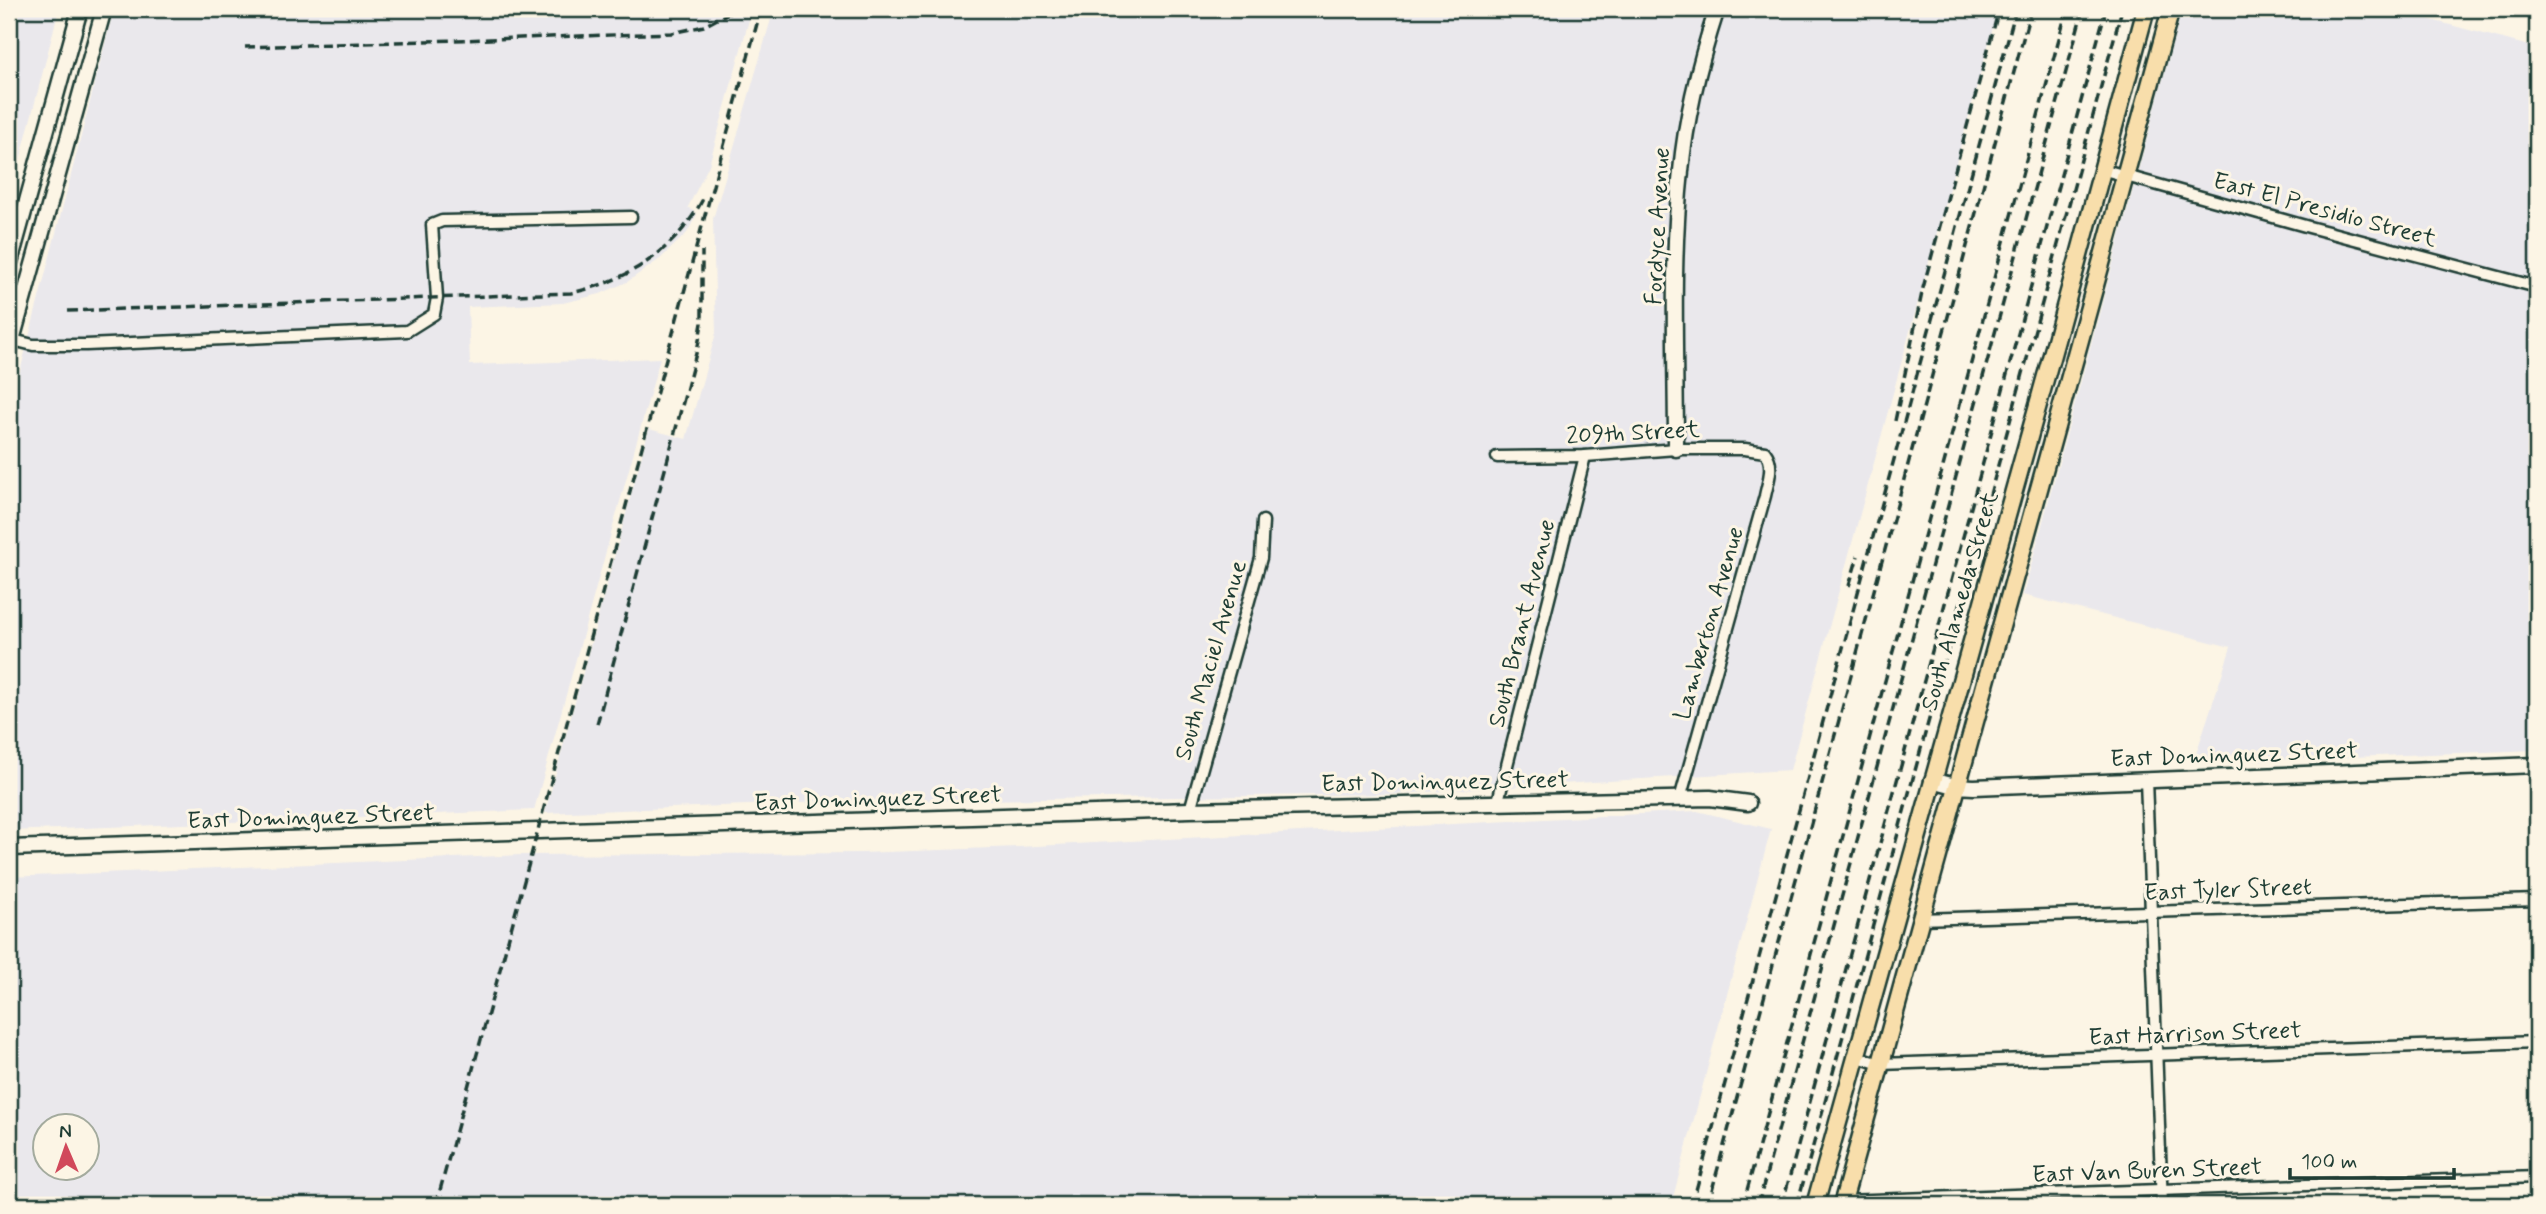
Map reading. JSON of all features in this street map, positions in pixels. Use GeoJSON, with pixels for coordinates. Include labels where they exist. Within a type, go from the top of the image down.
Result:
{"type":"FeatureCollection","features":[{"type":"Feature","properties":{"kind":"main road","name":"South Alameda Street"},"geometry":{"type":"LineString","coordinates":[[1815,1205],[2146,9]]}},
{"type":"Feature","properties":{"kind":"main road","name":"South Alameda Street"},"geometry":{"type":"LineString","coordinates":[[1842,1203],[2171,9]]}},
{"type":"Feature","properties":{"kind":"main road"},"geometry":{"type":"LineString","coordinates":[[2056,340],[2079,346]]}},
{"type":"Feature","properties":{"kind":"street"},"geometry":{"type":"LineString","coordinates":[[9,266],[80,9]]}},
{"type":"Feature","properties":{"kind":"street"},"geometry":{"type":"LineString","coordinates":[[104,9],[10,343],[95,345],[407,331],[434,314],[437,298],[432,225],[442,221],[631,216]]}},
{"type":"Feature","properties":{"kind":"street","name":"Fordyce Avenue"},"geometry":{"type":"LineString","coordinates":[[1675,449],[1675,252],[1680,172],[1692,98],[1717,9]]}},
{"type":"Feature","properties":{"kind":"street","name":"East El Presidio Street"},"geometry":{"type":"LineString","coordinates":[[2101,169],[2537,287]]}},
{"type":"Feature","properties":{"kind":"street","name":"209th Street"},"geometry":{"type":"LineString","coordinates":[[1497,457],[1585,456],[1675,449],[1757,450],[1765,452],[1769,457]]}},
{"type":"Feature","properties":{"kind":"street","name":"South Brant Avenue"},"geometry":{"type":"LineString","coordinates":[[1498,801],[1585,456]]}},
{"type":"Feature","properties":{"kind":"street","name":"Lamberton Avenue"},"geometry":{"type":"LineString","coordinates":[[1680,799],[1765,496],[1771,467],[1769,457]]}},
{"type":"Feature","properties":{"kind":"street","name":"South Maciel Avenue"},"geometry":{"type":"LineString","coordinates":[[1190,810],[1261,558],[1263,521]]}},
{"type":"Feature","properties":{"kind":"street","name":"East Dominguez Street"},"geometry":{"type":"LineString","coordinates":[[1933,780],[1955,786],[2537,765]]}},
{"type":"Feature","properties":{"kind":"street"},"geometry":{"type":"LineString","coordinates":[[2146,780],[2162,1205]]}},
{"type":"Feature","properties":{"kind":"street","name":"East Dominguez Street"},"geometry":{"type":"LineString","coordinates":[[9,848],[1498,801],[1718,798],[1748,803]]}},
{"type":"Feature","properties":{"kind":"street","name":"East Tyler Street"},"geometry":{"type":"LineString","coordinates":[[1919,919],[2537,900]]}},
{"type":"Feature","properties":{"kind":"street","name":"East Harrison Street"},"geometry":{"type":"LineString","coordinates":[[1855,1056],[1880,1063],[2537,1042]]}},
{"type":"Feature","properties":{"kind":"street","name":"East Van Buren Street"},"geometry":{"type":"LineString","coordinates":[[1842,1203],[2537,1177]]}},
{"type":"Feature","properties":{"kind":"shaded area"},"geometry":{"type":"Polygon","coordinates":[[[9,9],[59,9],[9,203],[9,9]]]}},
{"type":"Feature","properties":{"kind":"shaded area"},"geometry":{"type":"Polygon","coordinates":[[[114,9],[752,9],[709,165],[688,207],[697,214],[687,233],[660,259],[627,282],[600,294],[563,303],[468,307],[470,365],[660,358],[534,810],[9,831],[9,414],[114,9]]]}},
{"type":"Feature","properties":{"kind":"shaded area"},"geometry":{"type":"Polygon","coordinates":[[[774,9],[1998,9],[1790,770],[1395,794],[824,802],[545,813],[649,429],[686,439],[716,333],[713,219],[774,9]]]}},
{"type":"Feature","properties":{"kind":"shaded area"},"geometry":{"type":"Polygon","coordinates":[[[2182,9],[2390,9],[2537,48],[2537,750],[2193,763],[2231,647],[2023,595],[2182,9]]]}},
{"type":"Feature","properties":{"kind":"shaded area"},"geometry":{"type":"Polygon","coordinates":[[[1697,811],[1771,829],[1671,1205],[9,1205],[9,877],[521,855],[861,853],[1697,811]]]}},
{"type":"Feature","properties":{"kind":"railway"},"geometry":{"type":"LineString","coordinates":[[245,47],[672,33],[704,26],[736,9]]}},
{"type":"Feature","properties":{"kind":"railway"},"geometry":{"type":"LineString","coordinates":[[436,1205],[761,9]]}},
{"type":"Feature","properties":{"kind":"railway"},"geometry":{"type":"LineString","coordinates":[[1895,421],[1923,288],[1999,9]]}},
{"type":"Feature","properties":{"kind":"railway"},"geometry":{"type":"LineString","coordinates":[[1692,1205],[2016,9]]}},
{"type":"Feature","properties":{"kind":"railway"},"geometry":{"type":"LineString","coordinates":[[1708,1205],[2031,9]]}},
{"type":"Feature","properties":{"kind":"railway"},"geometry":{"type":"LineString","coordinates":[[1743,1205],[2067,9]]}},
{"type":"Feature","properties":{"kind":"railway"},"geometry":{"type":"LineString","coordinates":[[1758,1205],[2083,9]]}},
{"type":"Feature","properties":{"kind":"railway"},"geometry":{"type":"LineString","coordinates":[[1782,1205],[2106,9]]}},
{"type":"Feature","properties":{"kind":"railway"},"geometry":{"type":"LineString","coordinates":[[1797,1205],[2122,9]]}},
{"type":"Feature","properties":{"kind":"railway"},"geometry":{"type":"LineString","coordinates":[[68,311],[571,293],[612,281],[648,261],[679,234],[703,199]]}},
{"type":"Feature","properties":{"kind":"railway"},"geometry":{"type":"LineString","coordinates":[[597,724],[698,346],[702,323],[702,251]]}},
{"type":"Feature","properties":{"kind":"railway"},"geometry":{"type":"LineString","coordinates":[[1849,586],[1858,556]]}}]}
